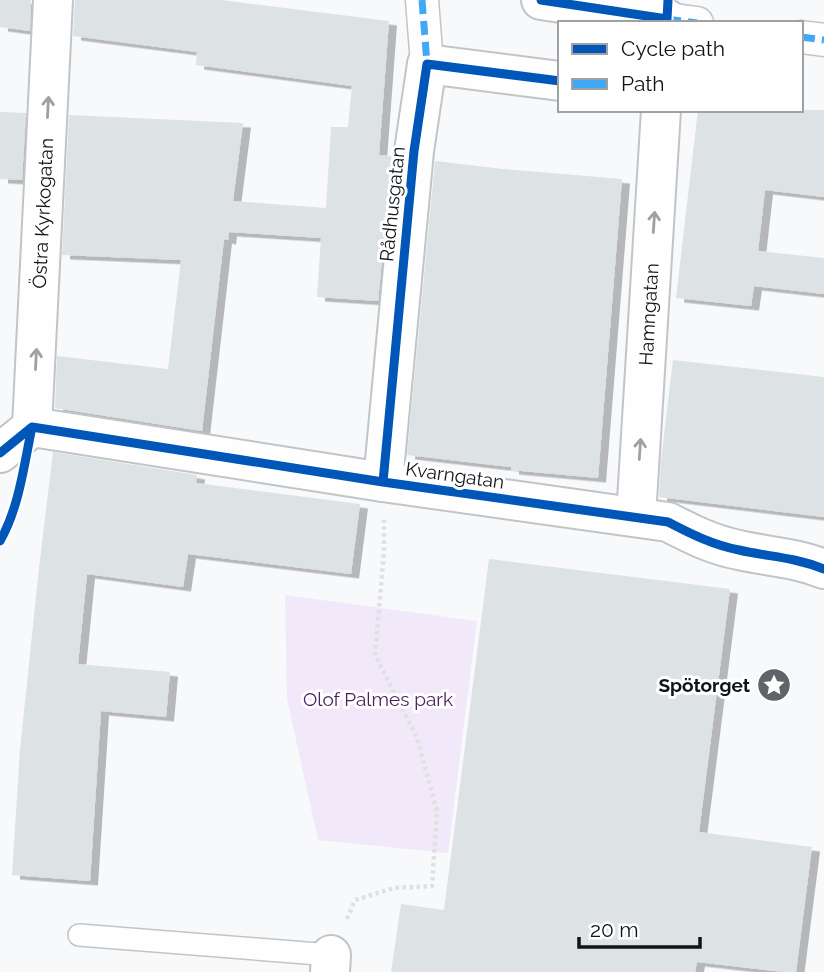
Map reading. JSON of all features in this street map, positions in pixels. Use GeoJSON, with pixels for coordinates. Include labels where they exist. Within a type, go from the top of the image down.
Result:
{"type":"FeatureCollection","features":[{"type":"Feature","properties":{"kind":"street","name":"Östra Kyrkogatan"},"geometry":{"type":"LineString","coordinates":[[32,427],[53,0]]}},
{"type":"Feature","properties":{"kind":"street","name":"Rådhusgatan"},"geometry":{"type":"LineString","coordinates":[[383,482],[414,151],[427,64],[422,0]]}},
{"type":"Feature","properties":{"kind":"street"},"geometry":{"type":"LineString","coordinates":[[541,0],[674,16]]}},
{"type":"Feature","properties":{"kind":"street"},"geometry":{"type":"LineString","coordinates":[[803,37],[824,40]]}},
{"type":"Feature","properties":{"kind":"street"},"geometry":{"type":"LineString","coordinates":[[427,64],[558,81]]}},
{"type":"Feature","properties":{"kind":"street","name":"Hamngatan"},"geometry":{"type":"LineString","coordinates":[[636,517],[661,112]]}},
{"type":"Feature","properties":{"kind":"street"},"geometry":{"type":"LineString","coordinates":[[0,453],[32,427]]}},
{"type":"Feature","properties":{"kind":"street","name":"Kvarngatan"},"geometry":{"type":"LineString","coordinates":[[32,427],[383,482],[668,522],[711,543],[741,551],[785,557],[824,569]]}},
{"type":"Feature","properties":{"kind":"lane"},"geometry":{"type":"LineString","coordinates":[[79,935],[330,963]]}},
{"type":"Feature","properties":{"kind":"path"},"geometry":{"type":"LineString","coordinates":[[330,963],[355,900],[394,888],[432,886],[436,811],[417,738],[375,655],[384,552],[383,482]]}},
{"type":"Feature","properties":{"kind":"green space","name":"Olof Palmes park"},"geometry":{"type":"Polygon","coordinates":[[[285,595],[477,621],[448,853],[318,840],[287,699],[285,595]]]}},
{"type":"Feature","properties":{"kind":"building"},"geometry":{"type":"Polygon","coordinates":[[[0,0],[31,0],[30,31],[0,27],[0,0]]]}},
{"type":"Feature","properties":{"kind":"building"},"geometry":{"type":"Polygon","coordinates":[[[75,0],[221,0],[389,21],[379,155],[392,156],[378,301],[317,297],[321,238],[229,232],[228,240],[224,239],[202,431],[55,408],[57,356],[168,369],[181,260],[62,255],[69,115],[243,123],[233,201],[326,208],[331,127],[348,127],[352,86],[196,65],[197,52],[73,36],[75,0]]]}},
{"type":"Feature","properties":{"kind":"building"},"geometry":{"type":"Polygon","coordinates":[[[824,110],[824,197],[765,190],[758,251],[824,258],[824,294],[754,286],[751,306],[676,298],[698,112],[824,110]]]}},
{"type":"Feature","properties":{"kind":"building"},"geometry":{"type":"Polygon","coordinates":[[[0,112],[26,113],[22,180],[0,179],[0,112]]]}},
{"type":"Feature","properties":{"kind":"building"},"geometry":{"type":"Polygon","coordinates":[[[435,161],[622,179],[598,478],[511,470],[511,467],[407,455],[435,161]]]}},
{"type":"Feature","properties":{"kind":"building"},"geometry":{"type":"Polygon","coordinates":[[[673,360],[824,377],[824,517],[659,497],[673,360]]]}},
{"type":"Feature","properties":{"kind":"building"},"geometry":{"type":"Polygon","coordinates":[[[53,452],[197,475],[196,483],[360,504],[351,574],[188,554],[183,587],[87,574],[78,664],[170,672],[166,717],[101,711],[90,881],[12,875],[20,750],[53,452]]]}},
{"type":"Feature","properties":{"kind":"building"},"geometry":{"type":"Polygon","coordinates":[[[489,559],[730,589],[699,832],[812,847],[796,972],[697,962],[695,972],[391,972],[401,904],[444,910],[489,559]]]}},
{"type":"Feature","properties":{"kind":"marked path"},"geometry":{"type":"LineString","coordinates":[[422,0],[427,64]]}},
{"type":"Feature","properties":{"kind":"marked path"},"geometry":{"type":"LineString","coordinates":[[667,19],[682,21]]}},
{"type":"Feature","properties":{"kind":"marked path"},"geometry":{"type":"LineString","coordinates":[[803,37],[824,40]]}},
{"type":"Feature","properties":{"kind":"cycle path"},"geometry":{"type":"LineString","coordinates":[[541,0],[667,19],[668,0]]}},
{"type":"Feature","properties":{"kind":"cycle path"},"geometry":{"type":"LineString","coordinates":[[383,482],[414,151],[427,64],[558,81]]}},
{"type":"Feature","properties":{"kind":"cycle path"},"geometry":{"type":"LineString","coordinates":[[0,453],[32,427],[383,482],[668,522],[720,545],[824,569]]}},
{"type":"Feature","properties":{"kind":"cycle path"},"geometry":{"type":"LineString","coordinates":[[0,541],[12,515],[32,427]]}},
{"type":"Feature","properties":{"kind":"place","name":"Spötorget"},"geometry":{"type":"Point","coordinates":[774,685]}}]}
